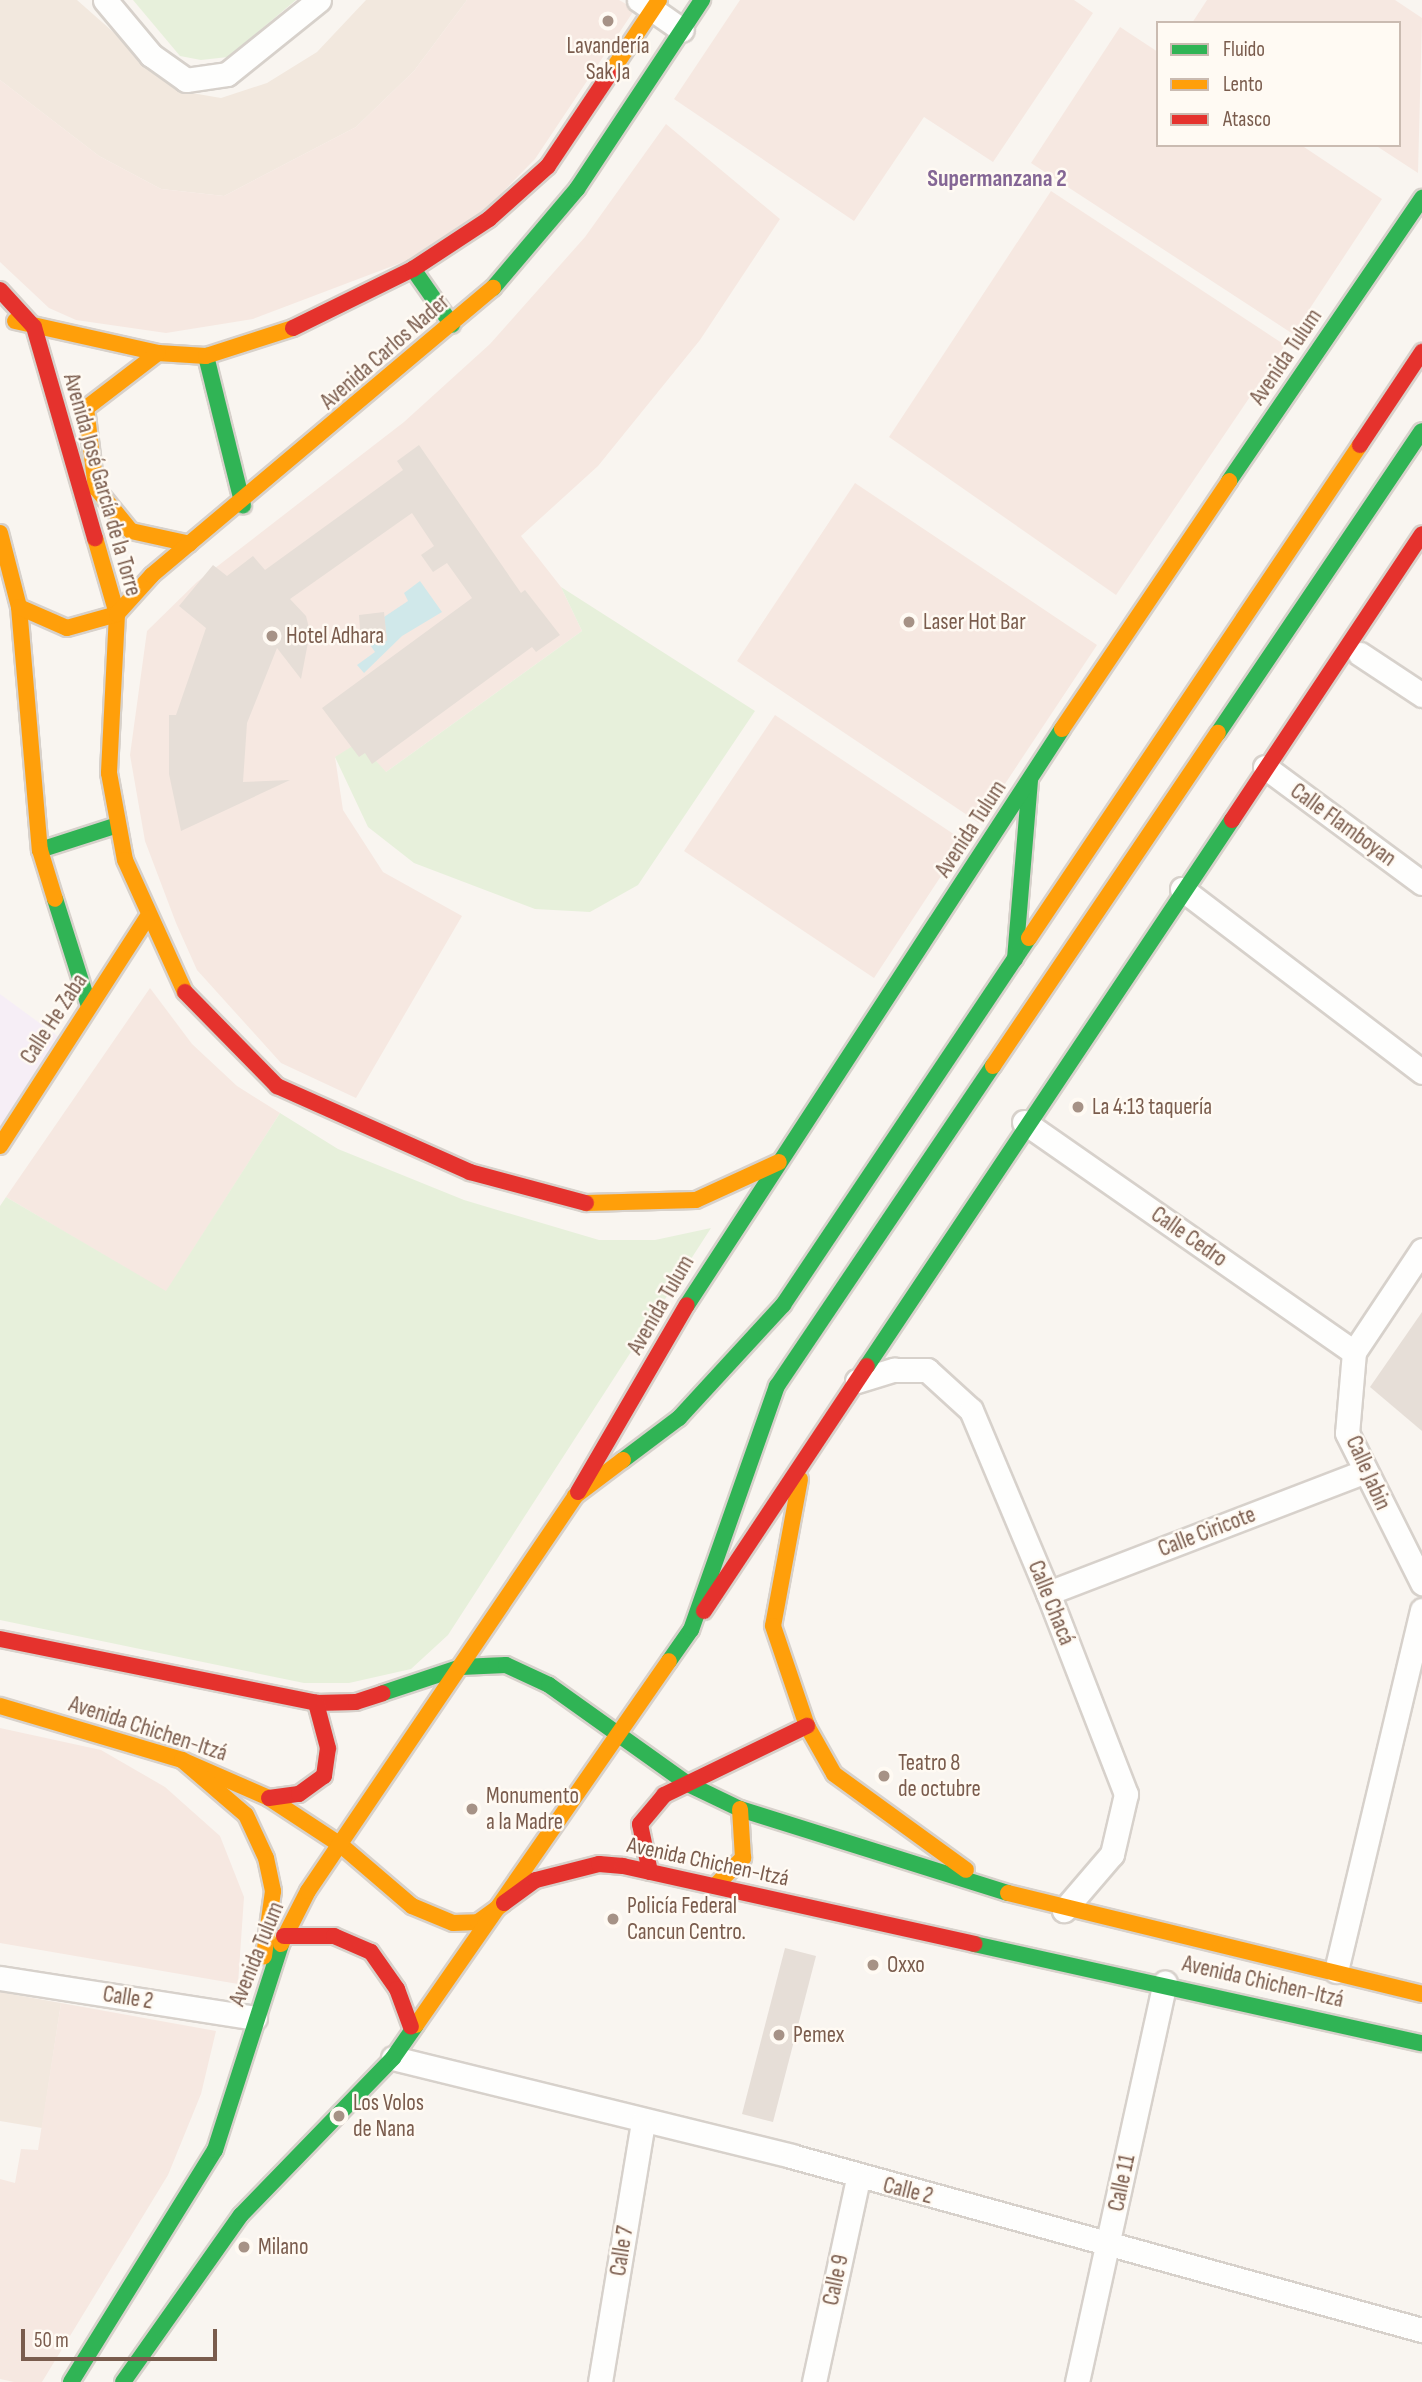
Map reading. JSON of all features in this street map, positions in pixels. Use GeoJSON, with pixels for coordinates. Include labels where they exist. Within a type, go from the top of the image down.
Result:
{"type":"FeatureCollection","features":[{"type":"Feature","properties":{"kind":"main road","name":"Avenida Carlos Nader"},"geometry":{"type":"LineString","coordinates":[[19,607],[67,628],[117,614],[190,544],[243,505],[452,325],[544,232],[702,0]]}},
{"type":"Feature","properties":{"kind":"main road","name":"Avenida Carlos Nader"},"geometry":{"type":"LineString","coordinates":[[0,321],[158,353],[206,356],[303,325],[413,269],[489,219],[548,166],[650,3]]}},
{"type":"Feature","properties":{"kind":"main road","name":"Avenida Tulum"},"geometry":{"type":"LineString","coordinates":[[71,2382],[215,2150],[255,2018],[284,1936],[575,1496],[779,1162],[1030,781],[1422,198]]}},
{"type":"Feature","properties":{"kind":"main road"},"geometry":{"type":"LineString","coordinates":[[413,269],[452,325]]}},
{"type":"Feature","properties":{"kind":"main road","name":"Avenida José García de la Torre"},"geometry":{"type":"LineString","coordinates":[[0,290],[34,327],[117,614],[109,773],[118,825],[147,918],[180,987],[276,1087],[470,1172],[598,1206],[696,1200],[779,1162]]}},
{"type":"Feature","properties":{"kind":"main road","name":"Avenida Tulum"},"geometry":{"type":"LineString","coordinates":[[575,1496],[679,1418],[783,1305],[1015,964],[1422,352]]}},
{"type":"Feature","properties":{"kind":"main road"},"geometry":{"type":"LineString","coordinates":[[158,353],[86,408],[96,488],[131,531],[190,544]]}},
{"type":"Feature","properties":{"kind":"main road"},"geometry":{"type":"LineString","coordinates":[[206,356],[243,505]]}},
{"type":"Feature","properties":{"kind":"main road"},"geometry":{"type":"LineString","coordinates":[[691,1630],[777,1386],[1422,431]]}},
{"type":"Feature","properties":{"kind":"main road"},"geometry":{"type":"LineString","coordinates":[[0,533],[19,607],[40,850],[89,1006]]}},
{"type":"Feature","properties":{"kind":"main road"},"geometry":{"type":"LineString","coordinates":[[122,2382],[241,2215],[393,2057],[411,2027],[498,1909],[613,1735],[691,1630],[802,1470],[1024,1122],[1422,534]]}},
{"type":"Feature","properties":{"kind":"main road"},"geometry":{"type":"LineString","coordinates":[[1015,964],[1030,781]]}},
{"type":"Feature","properties":{"kind":"main road"},"geometry":{"type":"LineString","coordinates":[[40,850],[118,825]]}},
{"type":"Feature","properties":{"kind":"main road","name":"Calle He Zaba"},"geometry":{"type":"LineString","coordinates":[[0,1146],[147,918]]}},
{"type":"Feature","properties":{"kind":"main road"},"geometry":{"type":"LineString","coordinates":[[802,1470],[773,1626],[807,1727],[834,1774],[987,1885]]}},
{"type":"Feature","properties":{"kind":"main road","name":"Avenida Chichen-Itzá"},"geometry":{"type":"LineString","coordinates":[[0,1639],[316,1703],[356,1702],[461,1667],[506,1665],[549,1685],[613,1735],[688,1784],[740,1809],[1064,1910],[1336,1971],[1422,1994]]}},
{"type":"Feature","properties":{"kind":"main road"},"geometry":{"type":"LineString","coordinates":[[269,1798],[299,1794],[324,1776],[328,1748],[316,1703]]}},
{"type":"Feature","properties":{"kind":"main road","name":"Avenida Chichen-Itzá"},"geometry":{"type":"LineString","coordinates":[[0,1706],[182,1760],[269,1798],[342,1846],[434,1919],[478,1922],[536,1880],[565,1870],[599,1864],[650,1872],[1165,1983],[1422,2043]]}},
{"type":"Feature","properties":{"kind":"main road"},"geometry":{"type":"LineString","coordinates":[[650,1872],[640,1824],[664,1795],[807,1727]]}},
{"type":"Feature","properties":{"kind":"main road"},"geometry":{"type":"LineString","coordinates":[[182,1760],[246,1815],[266,1858],[273,1891],[255,2018]]}},
{"type":"Feature","properties":{"kind":"main road"},"geometry":{"type":"LineString","coordinates":[[715,1886],[743,1858],[740,1809]]}},
{"type":"Feature","properties":{"kind":"main road"},"geometry":{"type":"LineString","coordinates":[[284,1936],[334,1936],[371,1952],[397,1989],[411,2027]]}},
{"type":"Feature","properties":{"kind":"street"},"geometry":{"type":"LineString","coordinates":[[105,0],[152,55],[186,80],[227,74],[318,0]]}},
{"type":"Feature","properties":{"kind":"street"},"geometry":{"type":"LineString","coordinates":[[650,3],[682,30]]}},
{"type":"Feature","properties":{"kind":"street"},"geometry":{"type":"LineString","coordinates":[[1360,654],[1422,695]]}},
{"type":"Feature","properties":{"kind":"street","name":"Calle Flamboyan"},"geometry":{"type":"LineString","coordinates":[[1265,767],[1422,883]]}},
{"type":"Feature","properties":{"kind":"street"},"geometry":{"type":"LineString","coordinates":[[1182,889],[1422,1072]]}},
{"type":"Feature","properties":{"kind":"street","name":"Calle Cedro"},"geometry":{"type":"LineString","coordinates":[[1024,1122],[1353,1352]]}},
{"type":"Feature","properties":{"kind":"street","name":"Calle Jabin"},"geometry":{"type":"LineString","coordinates":[[1422,1250],[1353,1352],[1347,1433],[1422,1583]]}},
{"type":"Feature","properties":{"kind":"street","name":"Calle Chacá"},"geometry":{"type":"LineString","coordinates":[[857,1381],[894,1370],[927,1370],[971,1410],[1048,1593],[1126,1794],[1112,1854],[1064,1910]]}},
{"type":"Feature","properties":{"kind":"street","name":"Calle Ciricote"},"geometry":{"type":"LineString","coordinates":[[1048,1593],[1365,1471]]}},
{"type":"Feature","properties":{"kind":"street"},"geometry":{"type":"LineString","coordinates":[[1336,1971],[1422,1610]]}},
{"type":"Feature","properties":{"kind":"street","name":"Calle 2"},"geometry":{"type":"LineString","coordinates":[[0,1978],[255,2018]]}},
{"type":"Feature","properties":{"kind":"street","name":"Calle 11"},"geometry":{"type":"LineString","coordinates":[[1077,2382],[1165,1983]]}},
{"type":"Feature","properties":{"kind":"street","name":"Calle 2"},"geometry":{"type":"LineString","coordinates":[[393,2057],[1109,2243],[1422,2329]]}},
{"type":"Feature","properties":{"kind":"street","name":"Calle 7"},"geometry":{"type":"LineString","coordinates":[[600,2382],[643,2121]]}},
{"type":"Feature","properties":{"kind":"street","name":"Calle 9"},"geometry":{"type":"LineString","coordinates":[[814,2382],[858,2178]]}},
{"type":"Feature","properties":{"kind":"shaded area"},"geometry":{"type":"Polygon","coordinates":[[[0,0],[77,0],[180,91],[221,98],[267,83],[317,52],[366,0],[467,0],[414,71],[356,127],[224,196],[161,189],[99,156],[0,80],[0,0]]]}},
{"type":"Feature","properties":{"kind":"shaded area"},"geometry":{"type":"Polygon","coordinates":[[[467,0],[619,0],[635,9],[535,159],[482,213],[419,256],[253,319],[166,333],[76,320],[49,308],[0,262],[0,80],[99,156],[161,189],[224,196],[356,127],[414,71],[467,0]]]}},
{"type":"Feature","properties":{"kind":"shaded area"},"geometry":{"type":"Polygon","coordinates":[[[740,0],[1074,0],[1093,13],[993,162],[924,117],[854,221],[674,99],[740,0]]]}},
{"type":"Feature","properties":{"kind":"shaded area"},"geometry":{"type":"Polygon","coordinates":[[[1207,0],[1395,0],[1422,18],[1418,173],[1378,147],[1401,147],[1401,21],[1193,21],[1207,0]]]}},
{"type":"Feature","properties":{"kind":"shaded area"},"geometry":{"type":"Polygon","coordinates":[[[1120,27],[1156,51],[1156,147],[1304,147],[1382,199],[1293,334],[1031,163],[1120,27]]]}},
{"type":"Feature","properties":{"kind":"shaded area"},"geometry":{"type":"Polygon","coordinates":[[[666,124],[780,219],[700,340],[598,466],[521,536],[561,587],[582,631],[386,772],[335,757],[343,810],[383,872],[462,916],[356,1098],[281,1063],[197,970],[145,841],[130,755],[147,631],[197,582],[404,422],[490,344],[585,237],[666,124]]]}},
{"type":"Feature","properties":{"kind":"shaded area"},"geometry":{"type":"Polygon","coordinates":[[[1051,191],[1285,345],[1116,595],[889,437],[1051,191]]]}},
{"type":"Feature","properties":{"kind":"shaded area"},"geometry":{"type":"Polygon","coordinates":[[[855,483],[1097,645],[979,823],[737,661],[855,483]]]}},
{"type":"Feature","properties":{"kind":"shaded area"},"geometry":{"type":"Polygon","coordinates":[[[775,715],[964,841],[874,978],[684,851],[775,715]]]}},
{"type":"Feature","properties":{"kind":"shaded area"},"geometry":{"type":"Polygon","coordinates":[[[150,988],[192,1044],[237,1086],[280,1113],[166,1292],[6,1197],[150,988]]]}},
{"type":"Feature","properties":{"kind":"shaded area"},"geometry":{"type":"Polygon","coordinates":[[[0,994],[60,1038],[0,1126],[0,994]]]}},
{"type":"Feature","properties":{"kind":"shaded area"},"geometry":{"type":"Polygon","coordinates":[[[0,1728],[101,1750],[165,1787],[220,1836],[244,1897],[238,1984],[0,1943],[0,1728]]]}},
{"type":"Feature","properties":{"kind":"shaded area"},"geometry":{"type":"Polygon","coordinates":[[[0,1992],[61,2003],[42,2128],[0,2121],[0,1992]]]}},
{"type":"Feature","properties":{"kind":"shaded area"},"geometry":{"type":"Polygon","coordinates":[[[61,2003],[216,2031],[201,2094],[168,2175],[42,2382],[14,2382],[0,2379],[0,2179],[15,2183],[21,2149],[38,2150],[61,2003]]]}},
{"type":"Feature","properties":{"kind":"green space"},"geometry":{"type":"Polygon","coordinates":[[[133,0],[296,0],[228,57],[201,60],[180,56],[133,0]]]}},
{"type":"Feature","properties":{"kind":"green space"},"geometry":{"type":"Polygon","coordinates":[[[561,587],[755,711],[638,885],[590,912],[535,909],[414,863],[368,827],[335,757],[359,742],[386,772],[582,631],[561,587]]]}},
{"type":"Feature","properties":{"kind":"green space"},"geometry":{"type":"Polygon","coordinates":[[[280,1113],[338,1149],[464,1200],[599,1240],[655,1240],[711,1228],[448,1635],[411,1669],[349,1683],[304,1683],[0,1620],[0,1206],[6,1197],[166,1291],[280,1113]]]}},
{"type":"Feature","properties":{"kind":"water"},"geometry":{"type":"Polygon","coordinates":[[[420,581],[442,612],[402,636],[364,673],[357,665],[375,652],[368,642],[387,640],[384,617],[408,601],[404,593],[420,581]]]}},
{"type":"Feature","properties":{"kind":"building"},"geometry":{"type":"Polygon","coordinates":[[[419,445],[521,593],[525,590],[560,635],[536,652],[532,647],[372,764],[365,753],[359,757],[322,708],[472,598],[447,563],[433,572],[421,555],[434,546],[412,513],[290,599],[306,616],[310,632],[301,679],[277,648],[247,723],[243,782],[290,780],[181,831],[169,774],[169,715],[176,715],[206,628],[179,606],[213,565],[227,576],[253,556],[265,570],[403,470],[397,461],[419,445]]]}},
{"type":"Feature","properties":{"kind":"building"},"geometry":{"type":"Polygon","coordinates":[[[384,612],[387,641],[361,643],[359,615],[384,612]]]}},
{"type":"Feature","properties":{"kind":"building"},"geometry":{"type":"Polygon","coordinates":[[[1422,1312],[1422,1431],[1370,1387],[1422,1312]]]}},
{"type":"Feature","properties":{"kind":"building","name":"Pemex"},"geometry":{"type":"Polygon","coordinates":[[[785,1948],[816,1956],[773,2122],[742,2114],[785,1948]]]}},
{"type":"Feature","properties":{"kind":"traffic: fast"},"geometry":{"type":"LineString","coordinates":[[493,288],[577,189],[702,0]]}},
{"type":"Feature","properties":{"kind":"traffic: fast"},"geometry":{"type":"LineString","coordinates":[[1229,481],[1422,198]]}},
{"type":"Feature","properties":{"kind":"traffic: fast"},"geometry":{"type":"LineString","coordinates":[[413,269],[452,325]]}},
{"type":"Feature","properties":{"kind":"traffic: fast"},"geometry":{"type":"LineString","coordinates":[[206,356],[243,505]]}},
{"type":"Feature","properties":{"kind":"traffic: fast"},"geometry":{"type":"LineString","coordinates":[[1218,733],[1422,431]]}},
{"type":"Feature","properties":{"kind":"traffic: fast"},"geometry":{"type":"LineString","coordinates":[[687,1305],[1062,729]]}},
{"type":"Feature","properties":{"kind":"traffic: fast"},"geometry":{"type":"LineString","coordinates":[[1015,959],[1030,781]]}},
{"type":"Feature","properties":{"kind":"traffic: fast"},"geometry":{"type":"LineString","coordinates":[[867,1366],[1232,820]]}},
{"type":"Feature","properties":{"kind":"traffic: fast"},"geometry":{"type":"LineString","coordinates":[[40,850],[118,825]]}},
{"type":"Feature","properties":{"kind":"traffic: fast"},"geometry":{"type":"LineString","coordinates":[[55,899],[89,1006]]}},
{"type":"Feature","properties":{"kind":"traffic: fast"},"geometry":{"type":"LineString","coordinates":[[623,1460],[679,1418],[783,1305],[1029,938]]}},
{"type":"Feature","properties":{"kind":"traffic: fast"},"geometry":{"type":"LineString","coordinates":[[669,1661],[691,1630],[777,1386],[993,1066]]}},
{"type":"Feature","properties":{"kind":"traffic: fast"},"geometry":{"type":"LineString","coordinates":[[383,1693],[461,1667],[506,1665],[549,1685],[688,1784],[740,1809],[1008,1893]]}},
{"type":"Feature","properties":{"kind":"traffic: fast"},"geometry":{"type":"LineString","coordinates":[[71,2382],[215,2150],[281,1944]]}},
{"type":"Feature","properties":{"kind":"traffic: fast"},"geometry":{"type":"LineString","coordinates":[[974,1944],[1422,2043]]}},
{"type":"Feature","properties":{"kind":"traffic: fast"},"geometry":{"type":"LineString","coordinates":[[123,2382],[241,2215],[393,2058],[416,2025]]}},
{"type":"Feature","properties":{"kind":"traffic: slow"},"geometry":{"type":"LineString","coordinates":[[609,75],[659,0]]}},
{"type":"Feature","properties":{"kind":"traffic: slow"},"geometry":{"type":"LineString","coordinates":[[19,607],[67,628],[117,614],[152,575],[493,288]]}},
{"type":"Feature","properties":{"kind":"traffic: slow"},"geometry":{"type":"LineString","coordinates":[[15,321],[158,353],[206,356],[293,328]]}},
{"type":"Feature","properties":{"kind":"traffic: slow"},"geometry":{"type":"LineString","coordinates":[[158,353],[86,408],[96,488],[131,531],[190,544]]}},
{"type":"Feature","properties":{"kind":"traffic: slow"},"geometry":{"type":"LineString","coordinates":[[1029,938],[1360,445]]}},
{"type":"Feature","properties":{"kind":"traffic: slow"},"geometry":{"type":"LineString","coordinates":[[1062,729],[1229,481]]}},
{"type":"Feature","properties":{"kind":"traffic: slow"},"geometry":{"type":"LineString","coordinates":[[0,533],[19,607],[40,850],[55,899]]}},
{"type":"Feature","properties":{"kind":"traffic: slow"},"geometry":{"type":"LineString","coordinates":[[95,538],[117,614],[109,773],[125,860],[185,992]]}},
{"type":"Feature","properties":{"kind":"traffic: slow"},"geometry":{"type":"LineString","coordinates":[[993,1066],[1218,733]]}},
{"type":"Feature","properties":{"kind":"traffic: slow"},"geometry":{"type":"LineString","coordinates":[[0,1146],[147,918]]}},
{"type":"Feature","properties":{"kind":"traffic: slow"},"geometry":{"type":"LineString","coordinates":[[586,1203],[696,1200],[779,1162]]}},
{"type":"Feature","properties":{"kind":"traffic: slow"},"geometry":{"type":"LineString","coordinates":[[281,1944],[308,1891],[575,1496],[623,1460]]}},
{"type":"Feature","properties":{"kind":"traffic: slow"},"geometry":{"type":"LineString","coordinates":[[800,1479],[773,1626],[807,1726],[834,1774],[966,1870]]}},
{"type":"Feature","properties":{"kind":"traffic: slow"},"geometry":{"type":"LineString","coordinates":[[416,2025],[669,1661]]}},
{"type":"Feature","properties":{"kind":"traffic: slow"},"geometry":{"type":"LineString","coordinates":[[0,1706],[182,1760],[269,1798],[342,1846],[412,1906],[453,1923],[478,1922],[504,1903]]}},
{"type":"Feature","properties":{"kind":"traffic: slow"},"geometry":{"type":"LineString","coordinates":[[182,1760],[246,1815],[266,1858],[273,1891],[264,1956]]}},
{"type":"Feature","properties":{"kind":"traffic: slow"},"geometry":{"type":"LineString","coordinates":[[715,1886],[743,1858],[740,1809]]}},
{"type":"Feature","properties":{"kind":"traffic: slow"},"geometry":{"type":"LineString","coordinates":[[1008,1893],[1422,1994]]}},
{"type":"Feature","properties":{"kind":"traffic: jam"},"geometry":{"type":"LineString","coordinates":[[293,328],[413,269],[489,219],[548,166],[609,75]]}},
{"type":"Feature","properties":{"kind":"traffic: jam"},"geometry":{"type":"LineString","coordinates":[[0,290],[34,327],[95,538]]}},
{"type":"Feature","properties":{"kind":"traffic: jam"},"geometry":{"type":"LineString","coordinates":[[1360,445],[1422,352]]}},
{"type":"Feature","properties":{"kind":"traffic: jam"},"geometry":{"type":"LineString","coordinates":[[1232,820],[1422,534]]}},
{"type":"Feature","properties":{"kind":"traffic: jam"},"geometry":{"type":"LineString","coordinates":[[185,992],[277,1086],[470,1172],[586,1203]]}},
{"type":"Feature","properties":{"kind":"traffic: jam"},"geometry":{"type":"LineString","coordinates":[[578,1492],[687,1305]]}},
{"type":"Feature","properties":{"kind":"traffic: jam"},"geometry":{"type":"LineString","coordinates":[[704,1611],[867,1366]]}},
{"type":"Feature","properties":{"kind":"traffic: jam"},"geometry":{"type":"LineString","coordinates":[[0,1639],[316,1703],[356,1702],[383,1693]]}},
{"type":"Feature","properties":{"kind":"traffic: jam"},"geometry":{"type":"LineString","coordinates":[[269,1798],[299,1794],[324,1776],[328,1748],[316,1703]]}},
{"type":"Feature","properties":{"kind":"traffic: jam"},"geometry":{"type":"LineString","coordinates":[[650,1872],[640,1824],[664,1795],[807,1726]]}},
{"type":"Feature","properties":{"kind":"traffic: jam"},"geometry":{"type":"LineString","coordinates":[[504,1903],[536,1880],[599,1864],[623,1866],[974,1944]]}},
{"type":"Feature","properties":{"kind":"traffic: jam"},"geometry":{"type":"LineString","coordinates":[[284,1936],[334,1936],[371,1952],[397,1989],[411,2027]]}},
{"type":"Feature","properties":{"kind":"place","name":"Lavandería Sak Ja"},"geometry":{"type":"Point","coordinates":[608,21]}},
{"type":"Feature","properties":{"kind":"place","name":"Laser Hot Bar"},"geometry":{"type":"Point","coordinates":[909,622]}},
{"type":"Feature","properties":{"kind":"place","name":"Hotel Adhara"},"geometry":{"type":"Point","coordinates":[272,636]}},
{"type":"Feature","properties":{"kind":"place","name":"La 4:13 taquería"},"geometry":{"type":"Point","coordinates":[1078,1107]}},
{"type":"Feature","properties":{"kind":"place","name":"Teatro 8 de octubre"},"geometry":{"type":"Point","coordinates":[884,1776]}},
{"type":"Feature","properties":{"kind":"place","name":"Monumento a la Madre"},"geometry":{"type":"Point","coordinates":[472,1809]}},
{"type":"Feature","properties":{"kind":"place","name":"Policía Federal Cancun Centro."},"geometry":{"type":"Point","coordinates":[613,1919]}},
{"type":"Feature","properties":{"kind":"place","name":"Oxxo"},"geometry":{"type":"Point","coordinates":[873,1965]}},
{"type":"Feature","properties":{"kind":"place","name":"Pemex"},"geometry":{"type":"Point","coordinates":[779,2035]}},
{"type":"Feature","properties":{"kind":"place","name":"Los Volos de Nana"},"geometry":{"type":"Point","coordinates":[339,2116]}},
{"type":"Feature","properties":{"kind":"place","name":"Milano"},"geometry":{"type":"Point","coordinates":[244,2247]}},
{"type":"Feature","properties":{"kind":"district","name":"Supermanzana 2"},"geometry":{"type":"Point","coordinates":[997,179]}}]}
